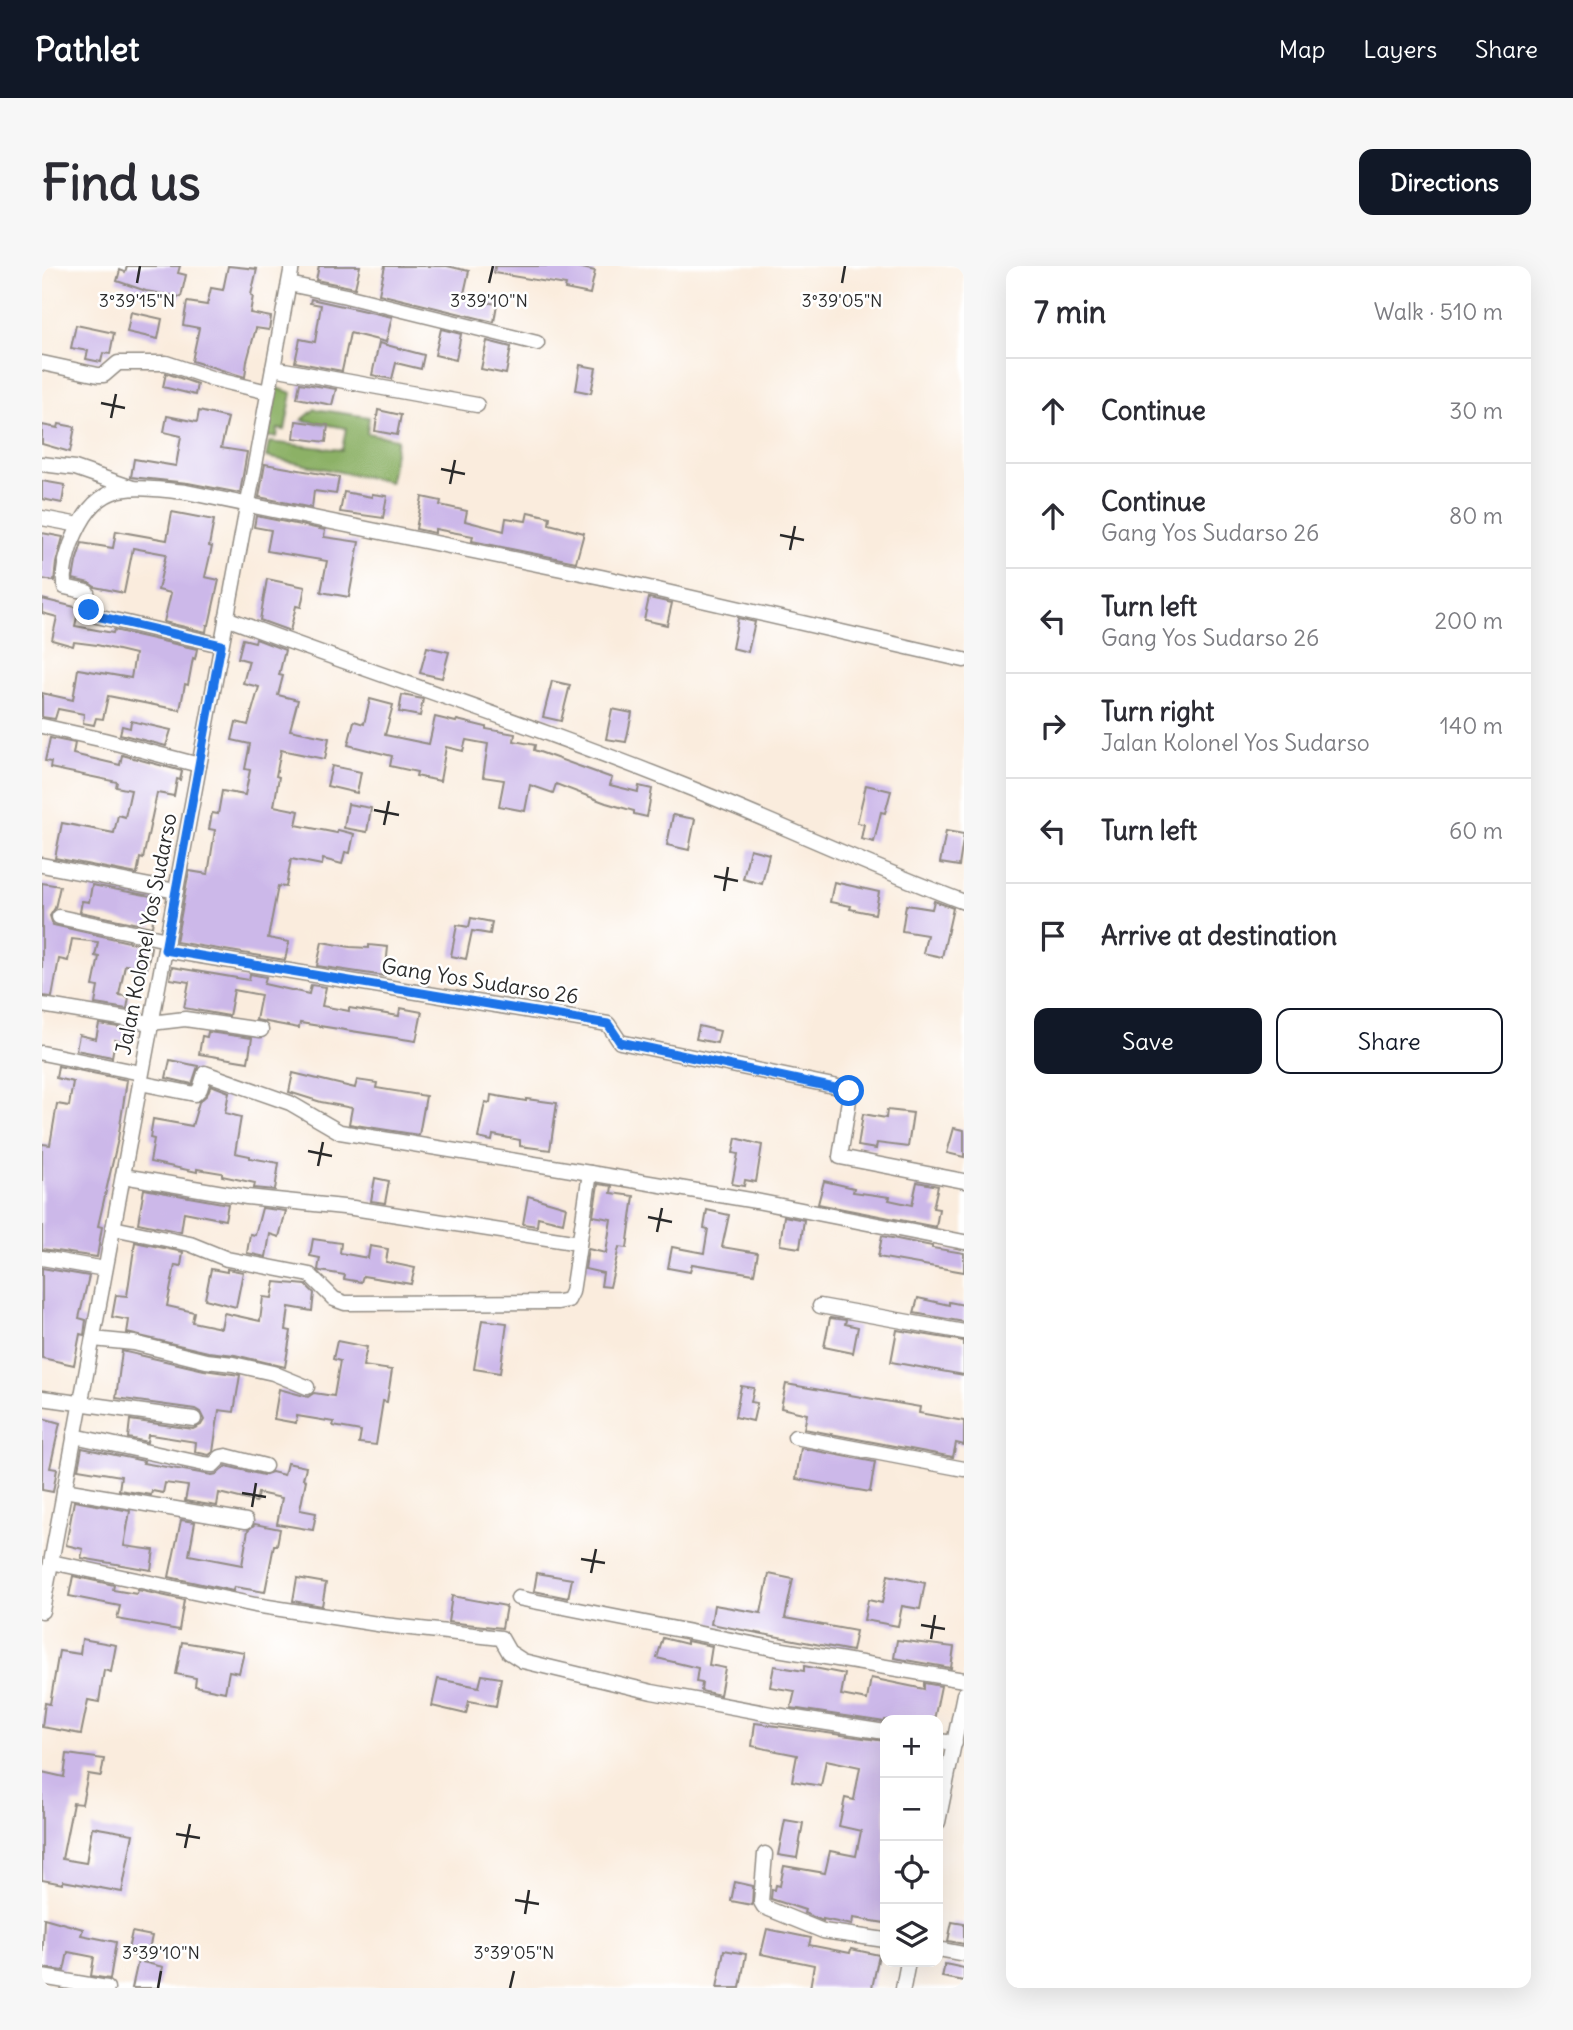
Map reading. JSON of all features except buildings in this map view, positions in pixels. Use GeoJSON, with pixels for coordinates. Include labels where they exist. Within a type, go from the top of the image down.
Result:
{"type":"FeatureCollection","features":[{"type":"Feature","properties":{"kind":"street","name":"Jalan Kolonel Yos Sudarso"},"geometry":{"type":"LineString","coordinates":[[42,1611],[289,284],[287,267]]}},
{"type":"Feature","properties":{"kind":"street"},"geometry":{"type":"LineString","coordinates":[[289,284],[537,343]]}},
{"type":"Feature","properties":{"kind":"street"},"geometry":{"type":"LineString","coordinates":[[42,363],[104,375],[118,363],[166,363],[214,379],[268,392]]}},
{"type":"Feature","properties":{"kind":"street"},"geometry":{"type":"LineString","coordinates":[[273,368],[477,405]]}},
{"type":"Feature","properties":{"kind":"street"},"geometry":{"type":"LineString","coordinates":[[42,464],[75,468],[134,488]]}},
{"type":"Feature","properties":{"kind":"street"},"geometry":{"type":"LineString","coordinates":[[221,645],[92,613],[89,610],[87,592],[67,588],[64,584],[70,549],[79,524],[94,502],[108,492],[134,488],[186,492],[248,503],[601,577],[964,660]]}},
{"type":"Feature","properties":{"kind":"street"},"geometry":{"type":"LineString","coordinates":[[42,519],[79,524]]}},
{"type":"Feature","properties":{"kind":"street"},"geometry":{"type":"LineString","coordinates":[[226,618],[353,666],[446,695],[689,787],[964,902]]}},
{"type":"Feature","properties":{"kind":"street"},"geometry":{"type":"LineString","coordinates":[[42,726],[199,765]]}},
{"type":"Feature","properties":{"kind":"street"},"geometry":{"type":"LineString","coordinates":[[42,865],[176,891]]}},
{"type":"Feature","properties":{"kind":"street","name":"Gang Yos Sudarso 26"},"geometry":{"type":"LineString","coordinates":[[60,917],[166,945],[608,1024],[620,1042],[849,1091],[840,1157],[964,1181]]}},
{"type":"Feature","properties":{"kind":"street"},"geometry":{"type":"LineString","coordinates":[[42,1005],[151,1023],[185,1019],[261,1030]]}},
{"type":"Feature","properties":{"kind":"street"},"geometry":{"type":"LineString","coordinates":[[42,1053],[195,1094],[200,1089],[205,1073],[290,1104],[340,1132],[756,1201],[964,1241]]}},
{"type":"Feature","properties":{"kind":"street"},"geometry":{"type":"LineString","coordinates":[[113,1228],[190,1244],[227,1259],[310,1275],[334,1300],[345,1303],[558,1303],[568,1300],[572,1292],[590,1173]]}},
{"type":"Feature","properties":{"kind":"street"},"geometry":{"type":"LineString","coordinates":[[123,1176],[247,1197],[353,1208],[579,1243]]}},
{"type":"Feature","properties":{"kind":"street"},"geometry":{"type":"LineString","coordinates":[[42,1258],[105,1269]]}},
{"type":"Feature","properties":{"kind":"street"},"geometry":{"type":"LineString","coordinates":[[820,1306],[964,1332]]}},
{"type":"Feature","properties":{"kind":"street"},"geometry":{"type":"LineString","coordinates":[[93,1339],[134,1343],[206,1362],[233,1364],[273,1373],[307,1387]]}},
{"type":"Feature","properties":{"kind":"street"},"geometry":{"type":"LineString","coordinates":[[42,1398],[194,1419]]}},
{"type":"Feature","properties":{"kind":"street"},"geometry":{"type":"LineString","coordinates":[[74,1436],[204,1464],[213,1465],[226,1456],[265,1466]]}},
{"type":"Feature","properties":{"kind":"street"},"geometry":{"type":"LineString","coordinates":[[795,1437],[964,1469]]}},
{"type":"Feature","properties":{"kind":"street"},"geometry":{"type":"LineString","coordinates":[[64,1490],[246,1521]]}},
{"type":"Feature","properties":{"kind":"street"},"geometry":{"type":"LineString","coordinates":[[51,1562],[255,1605],[384,1625],[501,1638],[509,1652],[523,1661],[652,1692],[880,1731]]}},
{"type":"Feature","properties":{"kind":"street"},"geometry":{"type":"LineString","coordinates":[[518,1598],[777,1649],[964,1680]]}},
{"type":"Feature","properties":{"kind":"street"},"geometry":{"type":"LineString","coordinates":[[943,1799],[964,1694]]}},
{"type":"Feature","properties":{"kind":"street"},"geometry":{"type":"LineString","coordinates":[[943,1742],[955,1744]]}},
{"type":"Feature","properties":{"kind":"street"},"geometry":{"type":"LineString","coordinates":[[765,1854],[761,1902],[764,1907],[823,1931],[880,1939]]}},
{"type":"Feature","properties":{"kind":"street"},"geometry":{"type":"LineString","coordinates":[[943,1950],[964,1954]]}},
{"type":"Feature","properties":{"kind":"street"},"geometry":{"type":"LineString","coordinates":[[903,1988],[907,1967]]}},
{"type":"Feature","properties":{"kind":"street"},"geometry":{"type":"LineString","coordinates":[[42,1977],[107,1988]]}},
{"type":"Feature","properties":{"kind":"green space"},"geometry":{"type":"Polygon","coordinates":[[[277,388],[292,393],[285,430],[278,429],[277,437],[267,437],[277,388]]]}},
{"type":"Feature","properties":{"kind":"green space"},"geometry":{"type":"Polygon","coordinates":[[[315,409],[369,417],[367,433],[397,439],[390,482],[266,457],[269,442],[342,450],[346,428],[302,420],[315,409]]]}},
{"type":"Feature","properties":{"kind":"route"},"geometry":{"type":"LineString","coordinates":[[89,610],[97,616],[221,645],[165,950],[608,1024],[620,1042],[849,1091]]}}]}
